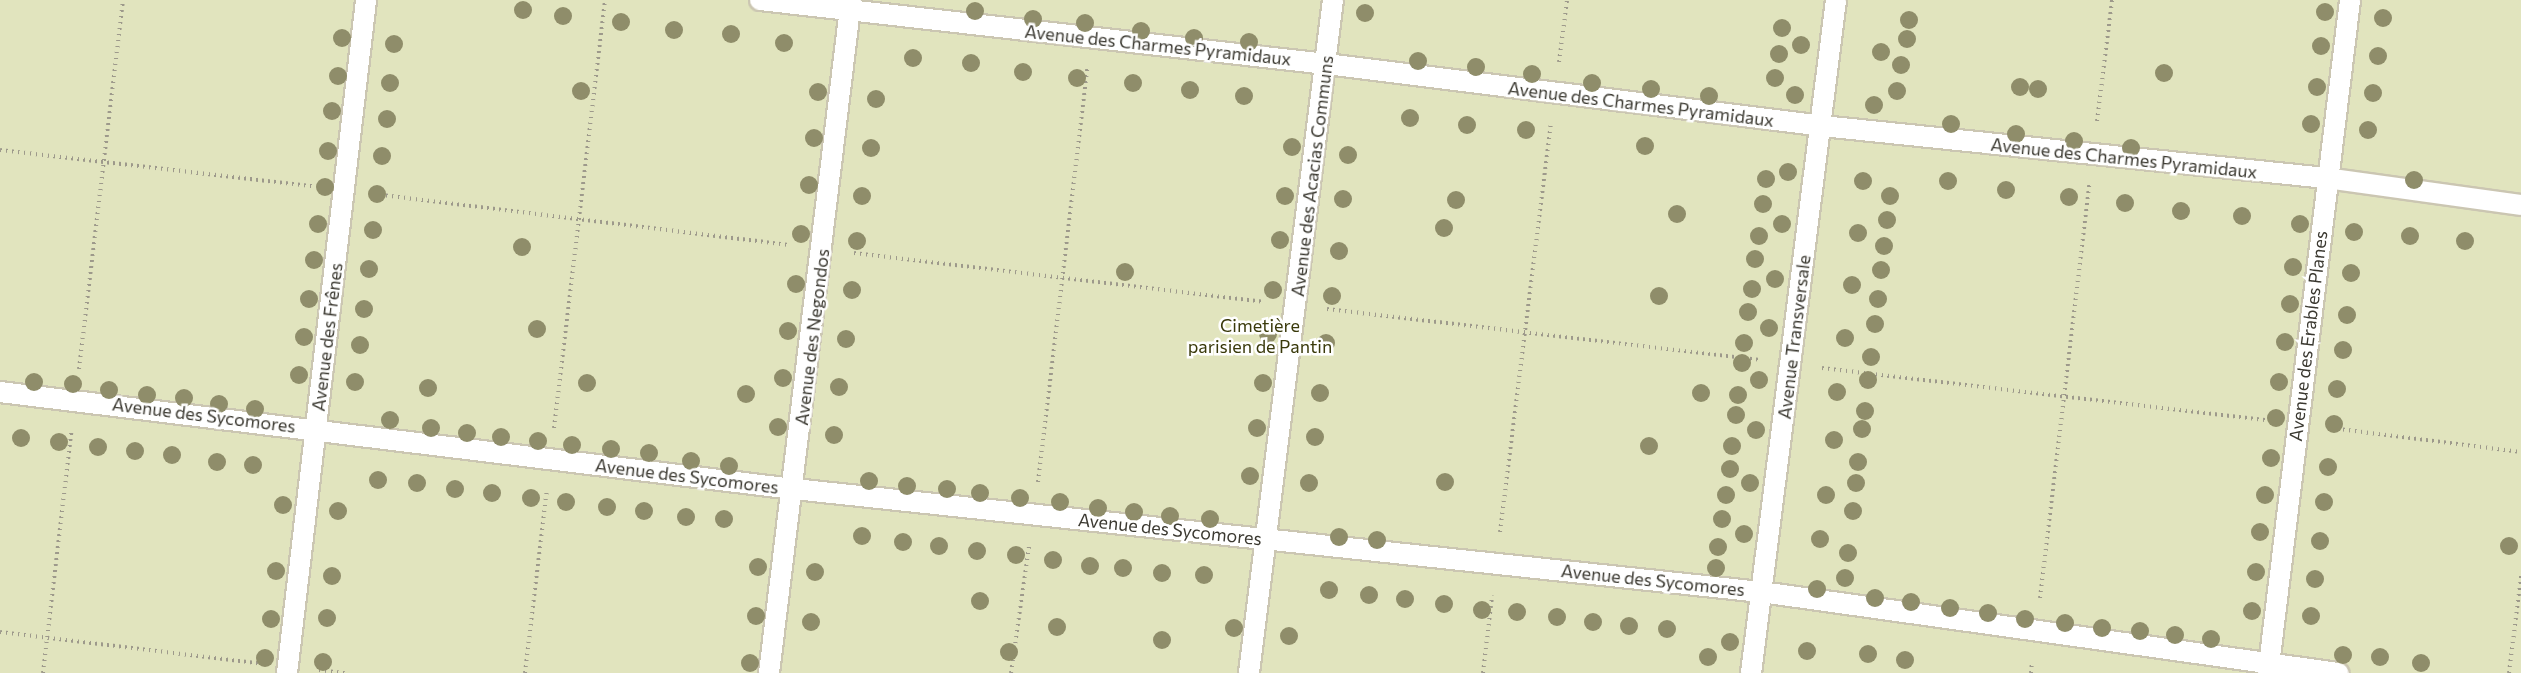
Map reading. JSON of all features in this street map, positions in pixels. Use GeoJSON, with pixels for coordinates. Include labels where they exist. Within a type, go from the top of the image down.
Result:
{"type":"FeatureCollection","features":[{"type":"Feature","properties":{"kind":"lane","name":"Avenue des Frênes"},"geometry":{"type":"LineString","coordinates":[[287,670],[366,0]]}},
{"type":"Feature","properties":{"kind":"lane","name":"Avenue des Charmes Pyramidaux"},"geometry":{"type":"LineString","coordinates":[[760,0],[851,5],[1090,38],[1326,64],[1822,126],[2326,178],[2521,205]]}},
{"type":"Feature","properties":{"kind":"lane","name":"Avenue des Acacias Communs"},"geometry":{"type":"LineString","coordinates":[[1249,673],[1333,0]]}},
{"type":"Feature","properties":{"kind":"lane","name":"Avenue Transversale"},"geometry":{"type":"LineString","coordinates":[[1751,673],[1822,126],[1836,0]]}},
{"type":"Feature","properties":{"kind":"lane","name":"Avenue des Erables Planes"},"geometry":{"type":"LineString","coordinates":[[2269,669],[2326,178],[2350,0]]}},
{"type":"Feature","properties":{"kind":"lane","name":"Avenue des Negondos"},"geometry":{"type":"LineString","coordinates":[[769,673],[794,489],[851,5]]}},
{"type":"Feature","properties":{"kind":"lane","name":"Avenue des Sycomores"},"geometry":{"type":"LineString","coordinates":[[0,392],[316,428],[794,489],[1761,592],[2036,631],[2269,669],[2338,673]]}},
{"type":"Feature","properties":{"kind":"path"},"geometry":{"type":"LineString","coordinates":[[43,673],[123,0]]}},
{"type":"Feature","properties":{"kind":"path"},"geometry":{"type":"LineString","coordinates":[[525,673],[605,0]]}},
{"type":"Feature","properties":{"kind":"path"},"geometry":{"type":"LineString","coordinates":[[1483,673],[1567,0]]}},
{"type":"Feature","properties":{"kind":"path"},"geometry":{"type":"LineString","coordinates":[[2031,673],[2112,0]]}},
{"type":"Feature","properties":{"kind":"path"},"geometry":{"type":"LineString","coordinates":[[1011,673],[1034,515],[1090,38]]}},
{"type":"Feature","properties":{"kind":"path"},"geometry":{"type":"LineString","coordinates":[[2510,673],[2521,576]]}},
{"type":"Feature","properties":{"kind":"path"},"geometry":{"type":"LineString","coordinates":[[0,632],[287,670],[345,673]]}},
{"type":"Feature","properties":{"kind":"green space","name":"Cimetière parisien de Pantin"},"geometry":{"type":"Polygon","coordinates":[[[0,0],[2521,0],[2521,673],[0,673],[0,0]]]}}]}
